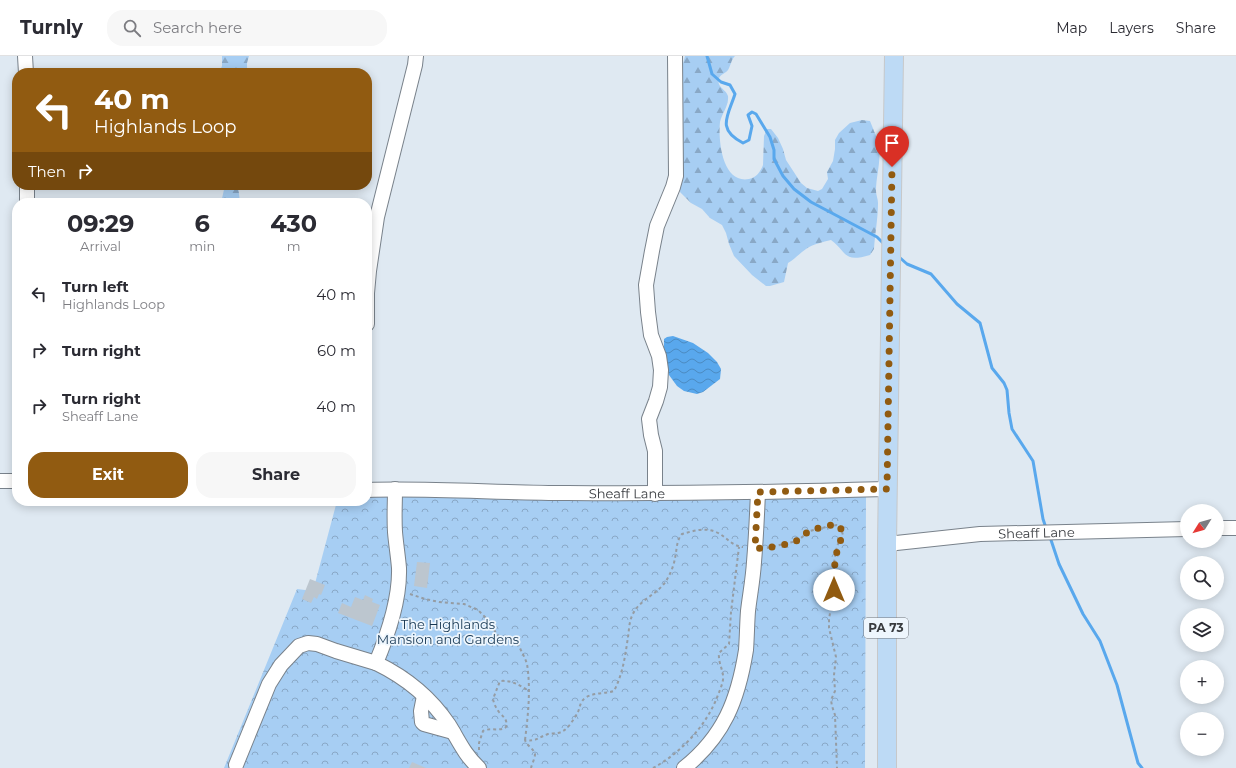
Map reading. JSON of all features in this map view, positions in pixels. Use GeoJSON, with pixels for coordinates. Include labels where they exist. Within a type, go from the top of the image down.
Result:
{"type":"FeatureCollection","features":[{"type":"Feature","properties":{"kind":"main road","name":"PA 73"},"geometry":{"type":"LineString","coordinates":[[887,768],[887,489],[894,56]]}},
{"type":"Feature","properties":{"kind":"street"},"geometry":{"type":"LineString","coordinates":[[25,56],[26,68]]}},
{"type":"Feature","properties":{"kind":"street"},"geometry":{"type":"LineString","coordinates":[[372,252],[377,217],[416,56]]}},
{"type":"Feature","properties":{"kind":"street"},"geometry":{"type":"LineString","coordinates":[[655,494],[655,451],[649,419],[660,387],[662,370],[659,356],[651,335],[646,285],[657,226],[676,176],[675,56]]}},
{"type":"Feature","properties":{"kind":"street"},"geometry":{"type":"LineString","coordinates":[[0,481],[12,481]]}},
{"type":"Feature","properties":{"kind":"street"},"geometry":{"type":"LineString","coordinates":[[376,663],[389,627],[397,591],[399,569],[395,532],[395,489]]}},
{"type":"Feature","properties":{"kind":"street","name":"Sheaff Lane"},"geometry":{"type":"LineString","coordinates":[[372,490],[655,494],[887,489]]}},
{"type":"Feature","properties":{"kind":"street"},"geometry":{"type":"LineString","coordinates":[[684,768],[716,735],[725,721],[736,692],[746,649],[748,611],[754,563],[758,492]]}},
{"type":"Feature","properties":{"kind":"street"},"geometry":{"type":"LineString","coordinates":[[1224,528],[1236,528]]}},
{"type":"Feature","properties":{"kind":"street","name":"Sheaff Lane"},"geometry":{"type":"LineString","coordinates":[[887,544],[980,534],[1180,529]]}},
{"type":"Feature","properties":{"kind":"street"},"geometry":{"type":"LineString","coordinates":[[236,765],[269,684],[281,665],[299,646],[308,643],[317,644],[388,668],[424,696],[440,713],[465,753],[476,765]]}},
{"type":"Feature","properties":{"kind":"street"},"geometry":{"type":"LineString","coordinates":[[424,696],[421,712],[422,722],[424,724],[452,732]]}},
{"type":"Feature","properties":{"kind":"path"},"geometry":{"type":"LineString","coordinates":[[525,740],[532,742],[548,734],[563,732],[578,711],[580,703],[585,698],[597,693],[614,691],[621,678],[624,666],[632,616],[640,604],[661,588],[667,579],[675,559],[679,538],[682,534],[706,529],[717,532],[739,547],[765,549],[797,541],[810,531],[837,525],[840,526],[843,535],[837,546],[834,562],[834,590],[829,618],[829,628],[836,657],[834,675],[835,691],[832,706],[835,715],[837,768]]}},
{"type":"Feature","properties":{"kind":"path"},"geometry":{"type":"LineString","coordinates":[[653,768],[675,753],[692,738],[703,724],[716,701],[723,678],[719,663],[719,653],[729,644],[731,612],[739,547]]}},
{"type":"Feature","properties":{"kind":"path"},"geometry":{"type":"LineString","coordinates":[[397,591],[439,602],[464,604],[478,610],[489,621],[504,643],[511,642],[518,644],[527,665],[529,712],[525,740],[529,747],[533,749],[535,754],[531,768]]}},
{"type":"Feature","properties":{"kind":"path"},"geometry":{"type":"LineString","coordinates":[[476,765],[479,754],[479,742],[483,731],[488,729],[503,729],[506,727],[507,722],[495,706],[493,699],[500,681],[507,680],[516,683],[528,691]]}},
{"type":"Feature","properties":{"kind":"green space"},"geometry":{"type":"Polygon","coordinates":[[[222,56],[249,56],[247,68],[221,68],[222,56]]]}},
{"type":"Feature","properties":{"kind":"green space"},"geometry":{"type":"Polygon","coordinates":[[[685,56],[735,56],[728,70],[721,75],[718,81],[728,96],[720,122],[720,139],[721,149],[727,168],[733,175],[740,179],[752,178],[761,170],[763,165],[764,136],[767,129],[771,129],[778,138],[786,160],[801,183],[807,188],[818,191],[822,189],[828,179],[827,172],[833,161],[835,140],[839,133],[850,123],[862,120],[870,121],[878,141],[879,164],[876,191],[878,203],[877,220],[874,249],[870,255],[855,258],[850,257],[831,240],[818,243],[806,249],[788,263],[784,282],[770,286],[766,286],[752,275],[734,256],[722,225],[710,218],[702,209],[691,203],[680,192],[680,75],[685,56]]]}},
{"type":"Feature","properties":{"kind":"green space"},"geometry":{"type":"Polygon","coordinates":[[[224,190],[239,190],[239,198],[222,198],[224,190]]]}},
{"type":"Feature","properties":{"kind":"green space","name":"The Highlands Mansion and Gardens"},"geometry":{"type":"Polygon","coordinates":[[[372,495],[645,498],[866,497],[865,768],[224,768],[297,589],[313,591],[336,506],[372,506],[372,495]]]}},
{"type":"Feature","properties":{"kind":"water"},"geometry":{"type":"Polygon","coordinates":[[[673,336],[693,343],[708,353],[717,362],[721,369],[720,379],[703,392],[697,394],[684,391],[677,386],[669,375],[664,348],[664,339],[673,336]]]}},
{"type":"Feature","properties":{"kind":"building"},"geometry":{"type":"Polygon","coordinates":[[[417,562],[430,563],[427,588],[414,586],[417,562]]]}},
{"type":"Feature","properties":{"kind":"building"},"geometry":{"type":"Polygon","coordinates":[[[310,579],[325,585],[321,595],[319,594],[317,599],[314,597],[311,603],[302,599],[310,579]]]}},
{"type":"Feature","properties":{"kind":"building"},"geometry":{"type":"Polygon","coordinates":[[[365,595],[373,599],[372,602],[380,605],[372,626],[338,613],[342,603],[351,607],[355,597],[363,600],[365,595]]]}},
{"type":"Feature","properties":{"kind":"building"},"geometry":{"type":"Polygon","coordinates":[[[412,762],[426,768],[409,768],[412,762]]]}},
{"type":"Feature","properties":{"kind":"waterway"},"geometry":{"type":"LineString","coordinates":[[707,56],[712,74],[721,82],[730,85],[735,94],[727,115],[726,122],[729,133],[743,143],[749,140],[752,126],[748,115],[752,112],[756,114],[770,137],[774,150],[774,159],[783,176],[794,189],[811,202],[877,237],[885,245]]}},
{"type":"Feature","properties":{"kind":"waterway"},"geometry":{"type":"LineString","coordinates":[[898,256],[907,264],[931,274],[957,304],[980,323],[992,368],[1004,383],[1007,390],[1012,429],[1033,461],[1043,519],[1046,528]]}},
{"type":"Feature","properties":{"kind":"waterway"},"geometry":{"type":"LineString","coordinates":[[1050,537],[1059,564],[1083,614],[1100,641],[1117,685],[1138,763],[1142,768]]}},
{"type":"Feature","properties":{"kind":"route"},"geometry":{"type":"LineString","coordinates":[[834,590],[834,562],[837,546],[843,535],[840,526],[830,526],[810,531],[797,541],[765,549],[755,548],[758,492],[887,489],[892,167]]}}]}
